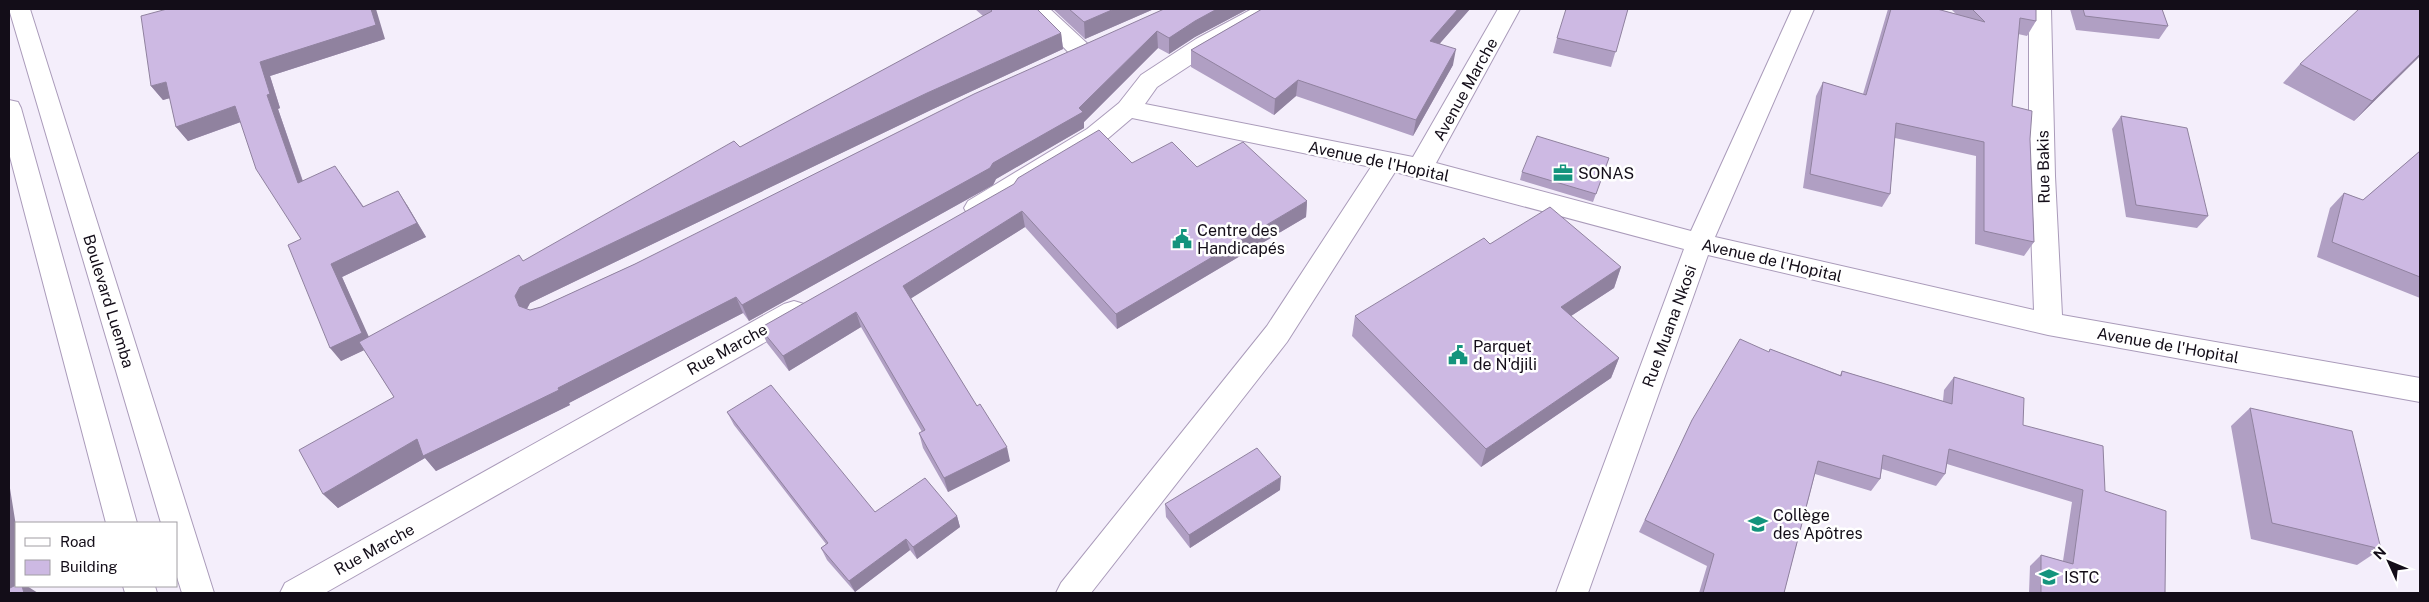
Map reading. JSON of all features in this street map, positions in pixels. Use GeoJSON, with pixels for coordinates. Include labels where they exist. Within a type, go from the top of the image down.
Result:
{"type":"FeatureCollection","features":[{"type":"Feature","properties":{"kind":"street","name":"Boulevard Luemba"},"geometry":{"type":"LineString","coordinates":[[19,9],[176,522]]}},
{"type":"Feature","properties":{"kind":"street"},"geometry":{"type":"LineString","coordinates":[[1037,9],[1092,49],[1056,64]]}},
{"type":"Feature","properties":{"kind":"street"},"geometry":{"type":"LineString","coordinates":[[953,222],[1007,191],[1006,188],[1096,134],[1128,110],[1149,81],[1204,45],[1269,9]]}},
{"type":"Feature","properties":{"kind":"street","name":"Avenue Marche"},"geometry":{"type":"LineString","coordinates":[[1420,168],[1510,9]]}},
{"type":"Feature","properties":{"kind":"street","name":"Rue Muana Nkosi"},"geometry":{"type":"LineString","coordinates":[[1572,593],[1699,243],[1803,9]]}},
{"type":"Feature","properties":{"kind":"street","name":"Rue Bakis"},"geometry":{"type":"LineString","coordinates":[[2040,9],[2048,324]]}},
{"type":"Feature","properties":{"kind":"street"},"geometry":{"type":"LineString","coordinates":[[9,108],[122,522]]}},
{"type":"Feature","properties":{"kind":"street","name":"Avenue de l'Hopital"},"geometry":{"type":"LineString","coordinates":[[1128,110],[1420,168],[1699,243],[2048,324],[2420,390]]}},
{"type":"Feature","properties":{"kind":"street"},"geometry":{"type":"LineString","coordinates":[[1072,593],[1145,498],[1277,334],[1388,162]]}},
{"type":"Feature","properties":{"kind":"street","name":"Rue Marche"},"geometry":{"type":"LineString","coordinates":[[296,593],[814,300]]}},
{"type":"Feature","properties":{"kind":"street","name":"Boulevard Luemba"},"geometry":{"type":"LineString","coordinates":[[178,528],[198,593]]}},
{"type":"Feature","properties":{"kind":"building"},"geometry":{"type":"Polygon","coordinates":[[[167,9],[371,9],[376,25],[260,62],[270,94],[267,95],[298,183],[335,166],[363,207],[398,191],[417,223],[331,264],[362,333],[330,348],[288,245],[301,239],[256,169],[235,106],[176,127],[166,82],[151,86],[141,16],[167,9]]]}},
{"type":"Feature","properties":{"kind":"building"},"geometry":{"type":"Polygon","coordinates":[[[990,9],[1037,9],[1061,33],[927,93],[520,287],[515,296],[519,306],[530,310],[541,307],[635,264],[974,94],[1164,9],[1217,9],[1169,38],[1157,31],[1079,108],[1083,112],[993,163],[990,168],[742,305],[736,297],[558,388],[559,390],[423,456],[417,439],[323,494],[299,450],[394,397],[359,342],[519,255],[523,261],[734,141],[740,147],[992,11],[990,9]]]}},
{"type":"Feature","properties":{"kind":"building"},"geometry":{"type":"Polygon","coordinates":[[[1069,9],[1114,9],[1084,22],[1069,9]]]}},
{"type":"Feature","properties":{"kind":"building"},"geometry":{"type":"Polygon","coordinates":[[[1262,9],[1458,9],[1430,41],[1456,49],[1416,120],[1298,80],[1275,99],[1191,50],[1262,9]]]}},
{"type":"Feature","properties":{"kind":"building"},"geometry":{"type":"Polygon","coordinates":[[[1566,9],[1628,9],[1616,52],[1557,38],[1566,9]]]}},
{"type":"Feature","properties":{"kind":"building"},"geometry":{"type":"Polygon","coordinates":[[[1891,9],[1937,9],[1985,22],[1972,9],[2036,9],[2036,21],[2020,18],[2012,106],[2032,111],[2030,139],[2034,242],[1984,231],[1984,142],[1896,123],[1890,194],[1810,174],[1823,82],[1866,95],[1891,9]]]}},
{"type":"Feature","properties":{"kind":"building"},"geometry":{"type":"Polygon","coordinates":[[[2083,9],[2162,9],[2168,26],[2085,16],[2083,9]]]}},
{"type":"Feature","properties":{"kind":"building"},"geometry":{"type":"Polygon","coordinates":[[[2359,9],[2420,9],[2420,54],[2372,101],[2300,64],[2359,9]]]}},
{"type":"Feature","properties":{"kind":"building"},"geometry":{"type":"Polygon","coordinates":[[[2121,116],[2187,128],[2208,216],[2136,205],[2121,116]]]}},
{"type":"Feature","properties":{"kind":"building"},"geometry":{"type":"Polygon","coordinates":[[[1099,130],[1132,163],[1172,142],[1197,167],[1243,142],[1307,201],[1116,314],[1022,211],[903,286],[977,406],[980,404],[1007,447],[944,478],[919,433],[925,430],[856,312],[783,356],[760,328],[1014,184],[1018,178],[1099,130]]]}},
{"type":"Feature","properties":{"kind":"building","name":"SONAS"},"geometry":{"type":"Polygon","coordinates":[[[1537,136],[1609,158],[1596,194],[1522,172],[1537,136]]]}},
{"type":"Feature","properties":{"kind":"building"},"geometry":{"type":"Polygon","coordinates":[[[2420,151],[2420,277],[2332,242],[2344,193],[2363,200],[2420,151]]]}},
{"type":"Feature","properties":{"kind":"building"},"geometry":{"type":"Polygon","coordinates":[[[1550,207],[1621,267],[1561,307],[1619,358],[1486,449],[1355,316],[1484,238],[1490,244],[1550,207]]]}},
{"type":"Feature","properties":{"kind":"building"},"geometry":{"type":"Polygon","coordinates":[[[1740,339],[1769,352],[1770,349],[1841,376],[1842,371],[1952,404],[1954,377],[2024,398],[2023,425],[2103,446],[2105,491],[2166,511],[2165,593],[2041,593],[2041,555],[2073,564],[2083,490],[1949,449],[1945,474],[1883,455],[1880,479],[1818,461],[1784,593],[1703,593],[1714,554],[1645,520],[1692,420],[1740,339]]]}},
{"type":"Feature","properties":{"kind":"building"},"geometry":{"type":"Polygon","coordinates":[[[771,385],[875,512],[925,478],[957,516],[913,547],[906,539],[849,581],[821,548],[828,543],[727,412],[771,385]]]}},
{"type":"Feature","properties":{"kind":"building"},"geometry":{"type":"Polygon","coordinates":[[[2250,408],[2352,431],[2381,549],[2272,523],[2250,408]]]}},
{"type":"Feature","properties":{"kind":"building"},"geometry":{"type":"Polygon","coordinates":[[[1257,448],[1281,477],[1189,535],[1165,504],[1257,448]]]}},
{"type":"Feature","properties":{"kind":"building"},"geometry":{"type":"Polygon","coordinates":[[[9,580],[10,588],[15,586],[22,587],[24,593],[9,593],[9,580]]]}},
{"type":"Feature","properties":{"kind":"place","name":"SONAS"},"geometry":{"type":"Point","coordinates":[1563,173]}},
{"type":"Feature","properties":{"kind":"place","name":"Centre des Handicapés"},"geometry":{"type":"Point","coordinates":[1182,239]}},
{"type":"Feature","properties":{"kind":"place","name":"Parquet de N'djili"},"geometry":{"type":"Point","coordinates":[1458,355]}},
{"type":"Feature","properties":{"kind":"place","name":"Collège des Apôtres"},"geometry":{"type":"Point","coordinates":[1758,524]}},
{"type":"Feature","properties":{"kind":"place","name":"ISTC"},"geometry":{"type":"Point","coordinates":[2049,577]}}]}
